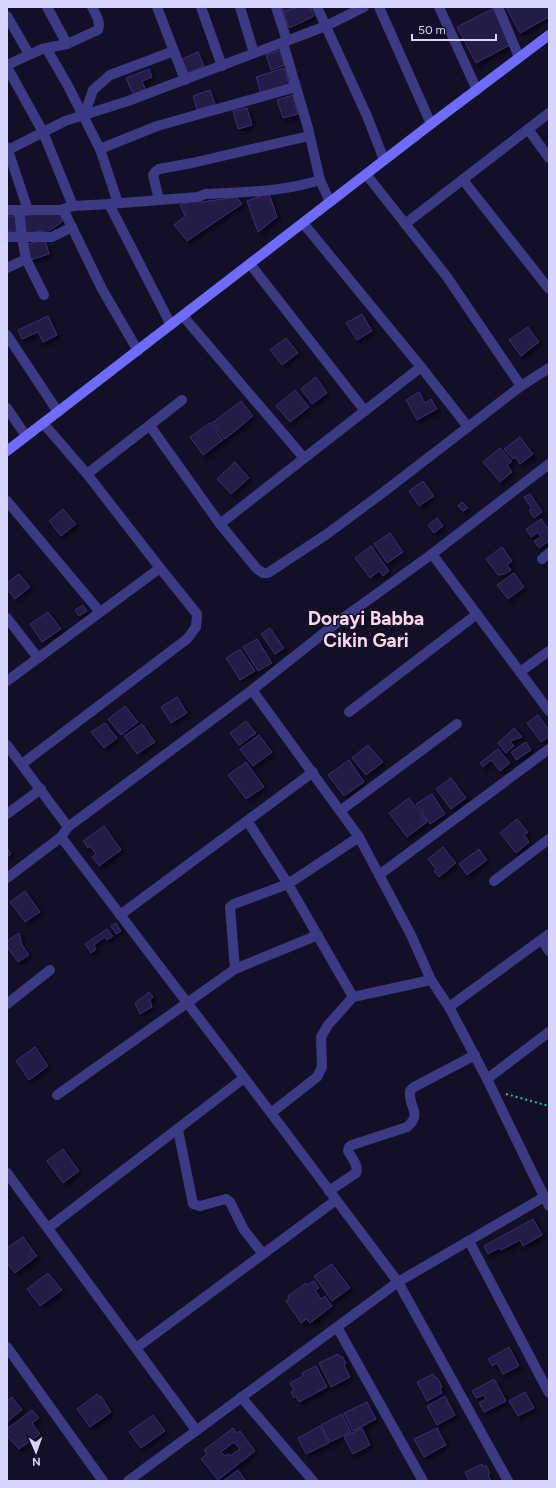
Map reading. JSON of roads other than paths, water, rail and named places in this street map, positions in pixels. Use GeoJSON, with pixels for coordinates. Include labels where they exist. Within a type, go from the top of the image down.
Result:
{"type":"FeatureCollection","features":[{"type":"Feature","properties":{"kind":"street"},"geometry":{"type":"LineString","coordinates":[[47,7],[67,44]]}},
{"type":"Feature","properties":{"kind":"street"},"geometry":{"type":"LineString","coordinates":[[92,7],[99,21],[98,30],[67,44],[46,48],[29,54],[7,66],[43,132],[68,207],[72,227],[102,289],[138,351]]}},
{"type":"Feature","properties":{"kind":"street"},"geometry":{"type":"LineString","coordinates":[[158,7],[185,80]]}},
{"type":"Feature","properties":{"kind":"street"},"geometry":{"type":"LineString","coordinates":[[201,7],[222,66]]}},
{"type":"Feature","properties":{"kind":"street"},"geometry":{"type":"LineString","coordinates":[[240,7],[254,53]]}},
{"type":"Feature","properties":{"kind":"street"},"geometry":{"type":"LineString","coordinates":[[276,7],[320,180],[330,202]]}},
{"type":"Feature","properties":{"kind":"street"},"geometry":{"type":"LineString","coordinates":[[317,7],[367,116],[384,160]]}},
{"type":"Feature","properties":{"kind":"street"},"geometry":{"type":"LineString","coordinates":[[44,295],[26,259],[22,237],[24,210],[8,149],[65,121],[128,101],[285,42],[326,26],[364,7]]}},
{"type":"Feature","properties":{"kind":"street"},"geometry":{"type":"LineString","coordinates":[[379,7],[432,124]]}},
{"type":"Feature","properties":{"kind":"street"},"geometry":{"type":"LineString","coordinates":[[439,7],[476,90]]}},
{"type":"Feature","properties":{"kind":"street"},"geometry":{"type":"LineString","coordinates":[[498,7],[519,57]]}},
{"type":"Feature","properties":{"kind":"street"},"geometry":{"type":"LineString","coordinates":[[7,16],[29,54]]}},
{"type":"Feature","properties":{"kind":"street"},"geometry":{"type":"LineString","coordinates":[[7,451],[384,160],[549,35]]}},
{"type":"Feature","properties":{"kind":"street"},"geometry":{"type":"LineString","coordinates":[[46,48],[67,84],[100,149],[113,204],[171,325]]}},
{"type":"Feature","properties":{"kind":"street"},"geometry":{"type":"LineString","coordinates":[[84,116],[92,90],[110,75],[174,52]]}},
{"type":"Feature","properties":{"kind":"street"},"geometry":{"type":"LineString","coordinates":[[100,149],[157,126],[296,87]]}},
{"type":"Feature","properties":{"kind":"street"},"geometry":{"type":"LineString","coordinates":[[405,224],[549,113]]}},
{"type":"Feature","properties":{"kind":"street"},"geometry":{"type":"LineString","coordinates":[[528,129],[549,158]]}},
{"type":"Feature","properties":{"kind":"street"},"geometry":{"type":"LineString","coordinates":[[159,200],[153,175],[160,169],[309,136]]}},
{"type":"Feature","properties":{"kind":"street"},"geometry":{"type":"LineString","coordinates":[[366,174],[447,277],[520,386]]}},
{"type":"Feature","properties":{"kind":"street"},"geometry":{"type":"LineString","coordinates":[[7,210],[113,204],[198,197],[205,194],[268,191],[307,184],[320,180]]}},
{"type":"Feature","properties":{"kind":"street"},"geometry":{"type":"LineString","coordinates":[[463,180],[549,289]]}},
{"type":"Feature","properties":{"kind":"street"},"geometry":{"type":"LineString","coordinates":[[303,223],[422,367],[468,427]]}},
{"type":"Feature","properties":{"kind":"street"},"geometry":{"type":"LineString","coordinates":[[7,237],[52,237],[72,227]]}},
{"type":"Feature","properties":{"kind":"street"},"geometry":{"type":"LineString","coordinates":[[7,268],[26,259]]}},
{"type":"Feature","properties":{"kind":"street"},"geometry":{"type":"LineString","coordinates":[[250,264],[364,411]]}},
{"type":"Feature","properties":{"kind":"street"},"geometry":{"type":"LineString","coordinates":[[183,316],[304,458]]}},
{"type":"Feature","properties":{"kind":"street"},"geometry":{"type":"LineString","coordinates":[[7,335],[58,412]]}},
{"type":"Feature","properties":{"kind":"street"},"geometry":{"type":"LineString","coordinates":[[220,524],[422,367]]}},
{"type":"Feature","properties":{"kind":"street"},"geometry":{"type":"LineString","coordinates":[[150,426],[220,524],[257,569],[263,573],[268,573],[327,534],[520,386],[549,368]]}},
{"type":"Feature","properties":{"kind":"street"},"geometry":{"type":"LineString","coordinates":[[87,474],[182,400]]}},
{"type":"Feature","properties":{"kind":"street"},"geometry":{"type":"LineString","coordinates":[[7,408],[26,436]]}},
{"type":"Feature","properties":{"kind":"street"},"geometry":{"type":"LineString","coordinates":[[22,764],[187,639],[196,627],[197,614],[87,474],[43,423]]}},
{"type":"Feature","properties":{"kind":"street"},"geometry":{"type":"LineString","coordinates":[[7,878],[61,837],[68,827],[252,690],[338,620],[432,554],[549,464]]}},
{"type":"Feature","properties":{"kind":"street"},"geometry":{"type":"LineString","coordinates":[[7,501],[100,612]]}},
{"type":"Feature","properties":{"kind":"street"},"geometry":{"type":"LineString","coordinates":[[432,554],[549,711]]}},
{"type":"Feature","properties":{"kind":"street"},"geometry":{"type":"LineString","coordinates":[[7,681],[160,568]]}},
{"type":"Feature","properties":{"kind":"street"},"geometry":{"type":"LineString","coordinates":[[349,712],[477,614]]}},
{"type":"Feature","properties":{"kind":"street"},"geometry":{"type":"LineString","coordinates":[[7,618],[38,658]]}},
{"type":"Feature","properties":{"kind":"street"},"geometry":{"type":"LineString","coordinates":[[520,672],[549,651]]}},
{"type":"Feature","properties":{"kind":"street"},"geometry":{"type":"LineString","coordinates":[[252,690],[360,837],[411,935],[431,980],[449,1007],[488,1079],[532,1174],[549,1206]]}},
{"type":"Feature","properties":{"kind":"street"},"geometry":{"type":"LineString","coordinates":[[340,810],[457,724]]}},
{"type":"Feature","properties":{"kind":"street"},"geometry":{"type":"LineString","coordinates":[[7,745],[68,827]]}},
{"type":"Feature","properties":{"kind":"street"},"geometry":{"type":"LineString","coordinates":[[379,875],[549,749]]}},
{"type":"Feature","properties":{"kind":"street"},"geometry":{"type":"LineString","coordinates":[[120,915],[248,822],[313,772]]}},
{"type":"Feature","properties":{"kind":"street"},"geometry":{"type":"LineString","coordinates":[[7,814],[41,789]]}},
{"type":"Feature","properties":{"kind":"street"},"geometry":{"type":"LineString","coordinates":[[248,822],[288,884],[353,997]]}},
{"type":"Feature","properties":{"kind":"street"},"geometry":{"type":"LineString","coordinates":[[61,837],[272,1113],[398,1282],[508,1481]]}},
{"type":"Feature","properties":{"kind":"street"},"geometry":{"type":"LineString","coordinates":[[235,969],[229,914],[230,907],[234,904],[288,884],[360,837]]}},
{"type":"Feature","properties":{"kind":"street"},"geometry":{"type":"LineString","coordinates":[[494,881],[549,839]]}},
{"type":"Feature","properties":{"kind":"street"},"geometry":{"type":"LineString","coordinates":[[57,1095],[235,969],[318,935]]}},
{"type":"Feature","properties":{"kind":"street"},"geometry":{"type":"LineString","coordinates":[[449,1007],[545,937],[549,951]]}},
{"type":"Feature","properties":{"kind":"street"},"geometry":{"type":"LineString","coordinates":[[7,1004],[50,970]]}},
{"type":"Feature","properties":{"kind":"street"},"geometry":{"type":"LineString","coordinates":[[272,1113],[317,1077],[322,1067],[320,1037],[328,1025],[353,997],[431,980]]}},
{"type":"Feature","properties":{"kind":"street"},"geometry":{"type":"LineString","coordinates":[[488,1079],[549,1032]]}},
{"type":"Feature","properties":{"kind":"street"},"geometry":{"type":"LineString","coordinates":[[329,1191],[357,1171],[357,1167],[348,1151],[352,1145],[407,1127],[414,1121],[415,1114],[409,1097],[410,1091],[414,1087],[475,1055]]}},
{"type":"Feature","properties":{"kind":"street"},"geometry":{"type":"LineString","coordinates":[[48,1228],[244,1078]]}},
{"type":"Feature","properties":{"kind":"street"},"geometry":{"type":"LineString","coordinates":[[178,1130],[192,1204],[200,1206],[226,1200],[230,1202],[244,1230],[263,1254]]}},
{"type":"Feature","properties":{"kind":"street"},"geometry":{"type":"LineString","coordinates":[[7,1173],[11,1186],[48,1228],[196,1430]]}},
{"type":"Feature","properties":{"kind":"street"},"geometry":{"type":"LineString","coordinates":[[128,1481],[398,1282],[544,1196]]}},
{"type":"Feature","properties":{"kind":"street"},"geometry":{"type":"LineString","coordinates":[[136,1348],[336,1200]]}},
{"type":"Feature","properties":{"kind":"street"},"geometry":{"type":"LineString","coordinates":[[469,1241],[549,1393]]}},
{"type":"Feature","properties":{"kind":"street"},"geometry":{"type":"LineString","coordinates":[[336,1327],[422,1481]]}},
{"type":"Feature","properties":{"kind":"street"},"geometry":{"type":"LineString","coordinates":[[7,1347],[103,1481]]}},
{"type":"Feature","properties":{"kind":"street"},"geometry":{"type":"LineString","coordinates":[[241,1397],[313,1481]]}},
{"type":"Feature","properties":{"kind":"district","name":"Dorayi Babba Cikin Gari"},"geometry":{"type":"Point","coordinates":[366,629]}}]}
